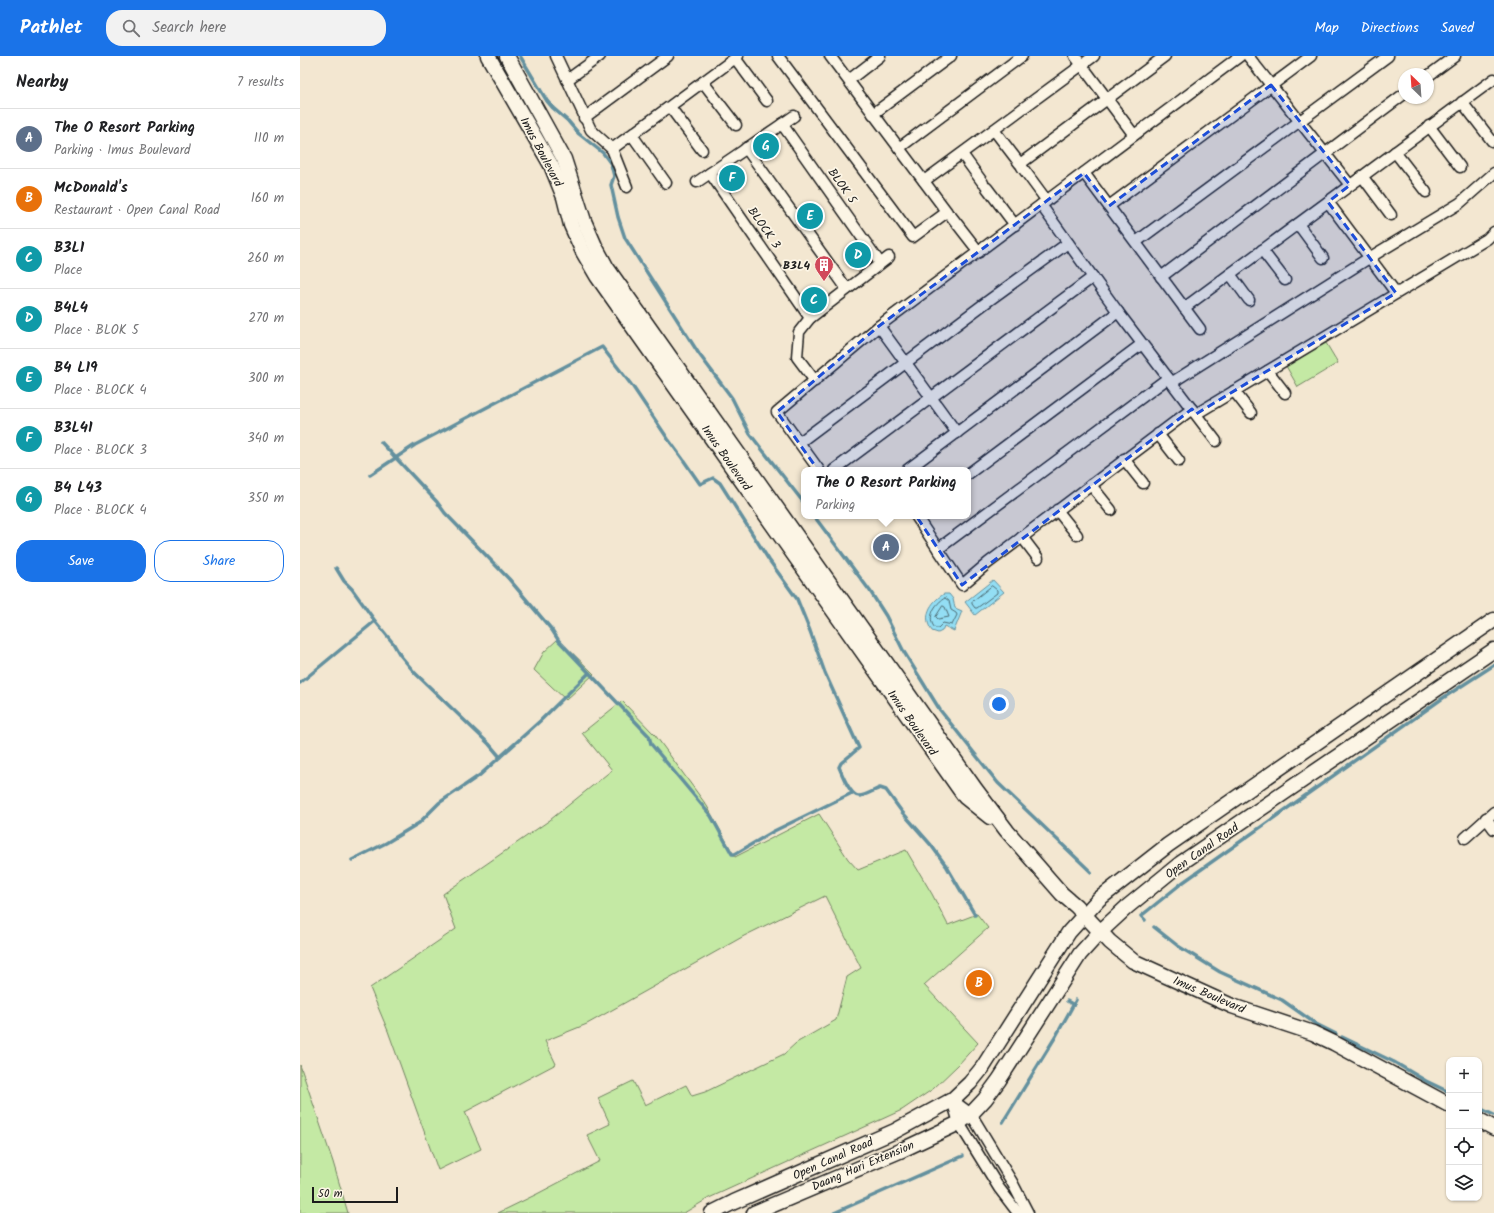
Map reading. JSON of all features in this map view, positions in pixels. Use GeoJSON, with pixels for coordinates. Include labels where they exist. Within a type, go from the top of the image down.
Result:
{"type":"FeatureCollection","features":[{"type":"Feature","properties":{"kind":"main road","name":"Imus Boulevard"},"geometry":{"type":"LineString","coordinates":[[488,56],[551,165],[564,197],[572,225],[580,245],[597,276],[964,797],[1007,831]]}},
{"type":"Feature","properties":{"kind":"main road","name":"Imus Boulevard"},"geometry":{"type":"LineString","coordinates":[[506,56],[564,159],[584,220],[595,246],[607,268],[976,790],[1007,831],[1062,894],[1132,961],[1232,1006],[1313,1033],[1446,1103]]}},
{"type":"Feature","properties":{"kind":"main road","name":"Open Canal Road"},"geometry":{"type":"LineString","coordinates":[[712,1213],[895,1131],[952,1100],[970,1083],[983,1067],[1069,932],[1084,914],[1099,900],[1168,845],[1494,620]]}},
{"type":"Feature","properties":{"kind":"main road","name":"Open Canal Road"},"geometry":{"type":"LineString","coordinates":[[971,1114],[985,1099],[999,1080],[1080,954],[1100,932],[1134,900],[1181,863],[1494,650]]}},
{"type":"Feature","properties":{"kind":"main road","name":"Daang Hari Extension"},"geometry":{"type":"LineString","coordinates":[[754,1213],[902,1150],[959,1123],[971,1114]]}},
{"type":"Feature","properties":{"kind":"main road"},"geometry":{"type":"LineString","coordinates":[[1482,1122],[1494,1128]]}},
{"type":"Feature","properties":{"kind":"street"},"geometry":{"type":"LineString","coordinates":[[556,56],[584,118],[591,130],[612,149],[627,187]]}},
{"type":"Feature","properties":{"kind":"street"},"geometry":{"type":"LineString","coordinates":[[567,80],[600,56]]}},
{"type":"Feature","properties":{"kind":"street"},"geometry":{"type":"LineString","coordinates":[[584,118],[668,56]]}},
{"type":"Feature","properties":{"kind":"street"},"geometry":{"type":"LineString","coordinates":[[778,56],[913,237],[947,212],[830,56]]}},
{"type":"Feature","properties":{"kind":"street"},"geometry":{"type":"LineString","coordinates":[[849,80],[880,56]]}},
{"type":"Feature","properties":{"kind":"street"},"geometry":{"type":"LineString","coordinates":[[874,114],[951,56]]}},
{"type":"Feature","properties":{"kind":"street"},"geometry":{"type":"LineString","coordinates":[[899,148],[1022,56]]}},
{"type":"Feature","properties":{"kind":"street"},"geometry":{"type":"LineString","coordinates":[[1075,56],[1134,135]]}},
{"type":"Feature","properties":{"kind":"street"},"geometry":{"type":"LineString","coordinates":[[924,181],[1094,56]]}},
{"type":"Feature","properties":{"kind":"street"},"geometry":{"type":"LineString","coordinates":[[994,130],[1020,164],[1165,56]]}},
{"type":"Feature","properties":{"kind":"street"},"geometry":{"type":"LineString","coordinates":[[817,467],[777,412],[879,326],[1240,56]]}},
{"type":"Feature","properties":{"kind":"street"},"geometry":{"type":"LineString","coordinates":[[1248,56],[1350,185]]}},
{"type":"Feature","properties":{"kind":"street"},"geometry":{"type":"LineString","coordinates":[[1109,206],[1311,56]]}},
{"type":"Feature","properties":{"kind":"street"},"geometry":{"type":"LineString","coordinates":[[1136,242],[1388,56]]}},
{"type":"Feature","properties":{"kind":"street"},"geometry":{"type":"LineString","coordinates":[[1434,72],[1455,56]]}},
{"type":"Feature","properties":{"kind":"street"},"geometry":{"type":"LineString","coordinates":[[612,149],[737,57],[767,101]]}},
{"type":"Feature","properties":{"kind":"street"},"geometry":{"type":"LineString","coordinates":[[1184,308],[1494,78]]}},
{"type":"Feature","properties":{"kind":"street"},"geometry":{"type":"LineString","coordinates":[[704,82],[736,125]]}},
{"type":"Feature","properties":{"kind":"street"},"geometry":{"type":"LineString","coordinates":[[1161,277],[1398,99]]}},
{"type":"Feature","properties":{"kind":"street"},"geometry":{"type":"LineString","coordinates":[[1462,102],[1492,141]]}},
{"type":"Feature","properties":{"kind":"street"},"geometry":{"type":"LineString","coordinates":[[670,106],[702,150]]}},
{"type":"Feature","properties":{"kind":"street"},"geometry":{"type":"LineString","coordinates":[[697,182],[794,116]]}},
{"type":"Feature","properties":{"kind":"street","name":"BLOK 5"},"geometry":{"type":"LineString","coordinates":[[782,124],[885,260],[847,289]]}},
{"type":"Feature","properties":{"kind":"street"},"geometry":{"type":"LineString","coordinates":[[1430,126],[1460,167]]}},
{"type":"Feature","properties":{"kind":"street"},"geometry":{"type":"LineString","coordinates":[[632,135],[666,183]]}},
{"type":"Feature","properties":{"kind":"street"},"geometry":{"type":"LineString","coordinates":[[746,148],[847,289],[810,318],[799,332],[797,357],[815,381]]}},
{"type":"Feature","properties":{"kind":"street"},"geometry":{"type":"LineString","coordinates":[[1395,152],[1426,192]]}},
{"type":"Feature","properties":{"kind":"street"},"geometry":{"type":"LineString","coordinates":[[962,154],[1015,225]]}},
{"type":"Feature","properties":{"kind":"street"},"geometry":{"type":"LineString","coordinates":[[1022,167],[1068,243],[1118,312],[1216,441]]}},
{"type":"Feature","properties":{"kind":"street","name":"BLOCK 3"},"geometry":{"type":"LineString","coordinates":[[710,173],[810,318]]}},
{"type":"Feature","properties":{"kind":"street"},"geometry":{"type":"LineString","coordinates":[[1084,173],[1200,329]]}},
{"type":"Feature","properties":{"kind":"street"},"geometry":{"type":"LineString","coordinates":[[938,549],[1169,380],[1460,204],[1494,173]]}},
{"type":"Feature","properties":{"kind":"street"},"geometry":{"type":"LineString","coordinates":[[1362,176],[1391,215]]}},
{"type":"Feature","properties":{"kind":"street"},"geometry":{"type":"LineString","coordinates":[[1328,202],[1396,293]]}},
{"type":"Feature","properties":{"kind":"street"},"geometry":{"type":"LineString","coordinates":[[951,216],[979,252]]}},
{"type":"Feature","properties":{"kind":"street"},"geometry":{"type":"LineString","coordinates":[[1298,224],[1323,258]]}},
{"type":"Feature","properties":{"kind":"street"},"geometry":{"type":"LineString","coordinates":[[918,519],[962,585],[988,563],[1158,434],[1268,371],[1487,238],[1494,232]]}},
{"type":"Feature","properties":{"kind":"street"},"geometry":{"type":"LineString","coordinates":[[800,442],[1068,243]]}},
{"type":"Feature","properties":{"kind":"street"},"geometry":{"type":"LineString","coordinates":[[1262,250],[1285,280]]}},
{"type":"Feature","properties":{"kind":"street"},"geometry":{"type":"LineString","coordinates":[[1230,274],[1249,300]]}},
{"type":"Feature","properties":{"kind":"street"},"geometry":{"type":"LineString","coordinates":[[838,467],[1093,277]]}},
{"type":"Feature","properties":{"kind":"street"},"geometry":{"type":"LineString","coordinates":[[911,467],[1118,312]]}},
{"type":"Feature","properties":{"kind":"street"},"geometry":{"type":"LineString","coordinates":[[879,326],[957,432]]}},
{"type":"Feature","properties":{"kind":"street"},"geometry":{"type":"LineString","coordinates":[[971,472],[1142,344]]}},
{"type":"Feature","properties":{"kind":"street"},"geometry":{"type":"LineString","coordinates":[[1268,371],[1285,393]]}},
{"type":"Feature","properties":{"kind":"street"},"geometry":{"type":"LineString","coordinates":[[1234,391],[1251,413]]}},
{"type":"Feature","properties":{"kind":"street"},"geometry":{"type":"LineString","coordinates":[[1158,434],[1179,461]]}},
{"type":"Feature","properties":{"kind":"street"},"geometry":{"type":"LineString","coordinates":[[1124,459],[1143,483]]}},
{"type":"Feature","properties":{"kind":"street"},"geometry":{"type":"LineString","coordinates":[[1091,485],[1111,510]]}},
{"type":"Feature","properties":{"kind":"street"},"geometry":{"type":"LineString","coordinates":[[1057,510],[1077,535]]}},
{"type":"Feature","properties":{"kind":"street"},"geometry":{"type":"LineString","coordinates":[[1022,537],[1038,558]]}},
{"type":"Feature","properties":{"kind":"street"},"geometry":{"type":"LineString","coordinates":[[1465,838],[1490,815],[1494,829]]}},
{"type":"Feature","properties":{"kind":"street"},"geometry":{"type":"LineString","coordinates":[[952,1100],[971,1114],[1012,1182],[1028,1213]]}},
{"type":"Feature","properties":{"kind":"street"},"geometry":{"type":"LineString","coordinates":[[952,1100],[959,1123],[999,1188],[1018,1213]]}},
{"type":"Feature","properties":{"kind":"highlighted area"},"geometry":{"type":"Polygon","coordinates":[[[1271,85],[1350,185],[1328,202],[1396,293],[1196,414],[1192,409],[962,585],[893,481],[849,514],[777,412],[879,326],[1084,173],[1109,206],[1271,85]]]}},
{"type":"Feature","properties":{"kind":"green space"},"geometry":{"type":"Polygon","coordinates":[[[1326,343],[1338,363],[1298,387],[1286,366],[1326,343]]]}},
{"type":"Feature","properties":{"kind":"green space"},"geometry":{"type":"Polygon","coordinates":[[[558,639],[594,674],[566,700],[534,670],[544,652],[558,639]]]}},
{"type":"Feature","properties":{"kind":"green space"},"geometry":{"type":"Polygon","coordinates":[[[622,701],[655,735],[707,806],[735,857],[819,814],[848,859],[858,870],[906,850],[948,925],[977,914],[988,928],[924,985],[978,1043],[933,1089],[902,1110],[709,1198],[684,1213],[498,1213],[600,1161],[587,1135],[610,1124],[598,1098],[633,1081],[645,1105],[686,1085],[692,1096],[705,1092],[784,1054],[796,1043],[836,1020],[847,977],[861,968],[825,896],[744,936],[587,1024],[545,1041],[556,1064],[465,1112],[481,1149],[438,1170],[388,1031],[370,988],[456,929],[443,894],[550,820],[612,770],[582,733],[622,701]]]}},
{"type":"Feature","properties":{"kind":"green space"},"geometry":{"type":"Polygon","coordinates":[[[300,1065],[333,1162],[348,1213],[300,1213],[300,1065]]]}},
{"type":"Feature","properties":{"kind":"water"},"geometry":{"type":"Polygon","coordinates":[[[993,580],[1004,592],[975,615],[965,602],[993,580]]]}},
{"type":"Feature","properties":{"kind":"water"},"geometry":{"type":"Polygon","coordinates":[[[944,594],[949,594],[953,599],[955,608],[962,611],[954,631],[944,626],[942,631],[938,633],[932,631],[929,626],[928,615],[931,606],[944,594]]]}},
{"type":"Feature","properties":{"kind":"waterway"},"geometry":{"type":"LineString","coordinates":[[520,56],[547,101],[579,134],[603,153],[611,164],[614,176],[611,185],[618,217],[625,238],[699,354],[732,398],[750,434],[801,499]]}},
{"type":"Feature","properties":{"kind":"waterway"},"geometry":{"type":"LineString","coordinates":[[370,475],[415,445],[602,347],[633,387],[700,484],[713,478],[720,483],[769,560],[797,599],[825,673],[859,748],[841,763],[839,767],[850,789],[859,796],[880,788],[886,790],[947,867],[975,915]]}},
{"type":"Feature","properties":{"kind":"waterway"},"geometry":{"type":"LineString","coordinates":[[381,442],[437,502],[445,513],[509,579],[552,630],[559,641],[649,736],[651,744],[711,816],[732,854],[735,854],[774,831],[852,793]]}},
{"type":"Feature","properties":{"kind":"waterway"},"geometry":{"type":"LineString","coordinates":[[816,519],[870,591],[886,616],[904,652],[940,710],[998,783],[1091,872]]}},
{"type":"Feature","properties":{"kind":"waterway"},"geometry":{"type":"LineString","coordinates":[[336,568],[344,581],[352,589],[415,673],[489,744],[500,757]]}},
{"type":"Feature","properties":{"kind":"waterway"},"geometry":{"type":"LineString","coordinates":[[300,683],[375,621]]}},
{"type":"Feature","properties":{"kind":"waterway"},"geometry":{"type":"LineString","coordinates":[[1145,920],[1141,916],[1182,883],[1443,698],[1494,665]]}},
{"type":"Feature","properties":{"kind":"waterway"},"geometry":{"type":"LineString","coordinates":[[352,860],[386,843],[419,823],[439,803],[480,775],[540,721],[589,673]]}},
{"type":"Feature","properties":{"kind":"waterway"},"geometry":{"type":"LineString","coordinates":[[1154,927],[1178,946],[1220,972],[1282,1000],[1316,1024],[1336,1034]]}},
{"type":"Feature","properties":{"kind":"waterway"},"geometry":{"type":"LineString","coordinates":[[1003,1122],[1056,1036],[1076,1000]]}},
{"type":"Feature","properties":{"kind":"waterway"},"geometry":{"type":"LineString","coordinates":[[1067,1001],[1074,1005]]}},
{"type":"Feature","properties":{"kind":"waterway"},"geometry":{"type":"LineString","coordinates":[[1342,1037],[1394,1062],[1426,1081],[1446,1091]]}},
{"type":"Feature","properties":{"kind":"waterway"},"geometry":{"type":"LineString","coordinates":[[1482,1109],[1494,1115]]}},
{"type":"Feature","properties":{"kind":"waterway"},"geometry":{"type":"LineString","coordinates":[[834,1213],[963,1156]]}},
{"type":"Feature","properties":{"kind":"place","name":"B4 L43"},"geometry":{"type":"Point","coordinates":[766,146]}},
{"type":"Feature","properties":{"kind":"place","name":"B3L41"},"geometry":{"type":"Point","coordinates":[732,178]}},
{"type":"Feature","properties":{"kind":"place","name":"B4 L19"},"geometry":{"type":"Point","coordinates":[810,216]}},
{"type":"Feature","properties":{"kind":"place","name":"B4L4"},"geometry":{"type":"Point","coordinates":[858,255]}},
{"type":"Feature","properties":{"kind":"place","name":"B3L4"},"geometry":{"type":"Point","coordinates":[824,282]}},
{"type":"Feature","properties":{"kind":"place","name":"B3L1"},"geometry":{"type":"Point","coordinates":[814,300]}},
{"type":"Feature","properties":{"kind":"place","name":"The O Resort Parking"},"geometry":{"type":"Point","coordinates":[886,547]}},
{"type":"Feature","properties":{"kind":"place","name":"McDonald's"},"geometry":{"type":"Point","coordinates":[979,983]}}]}
